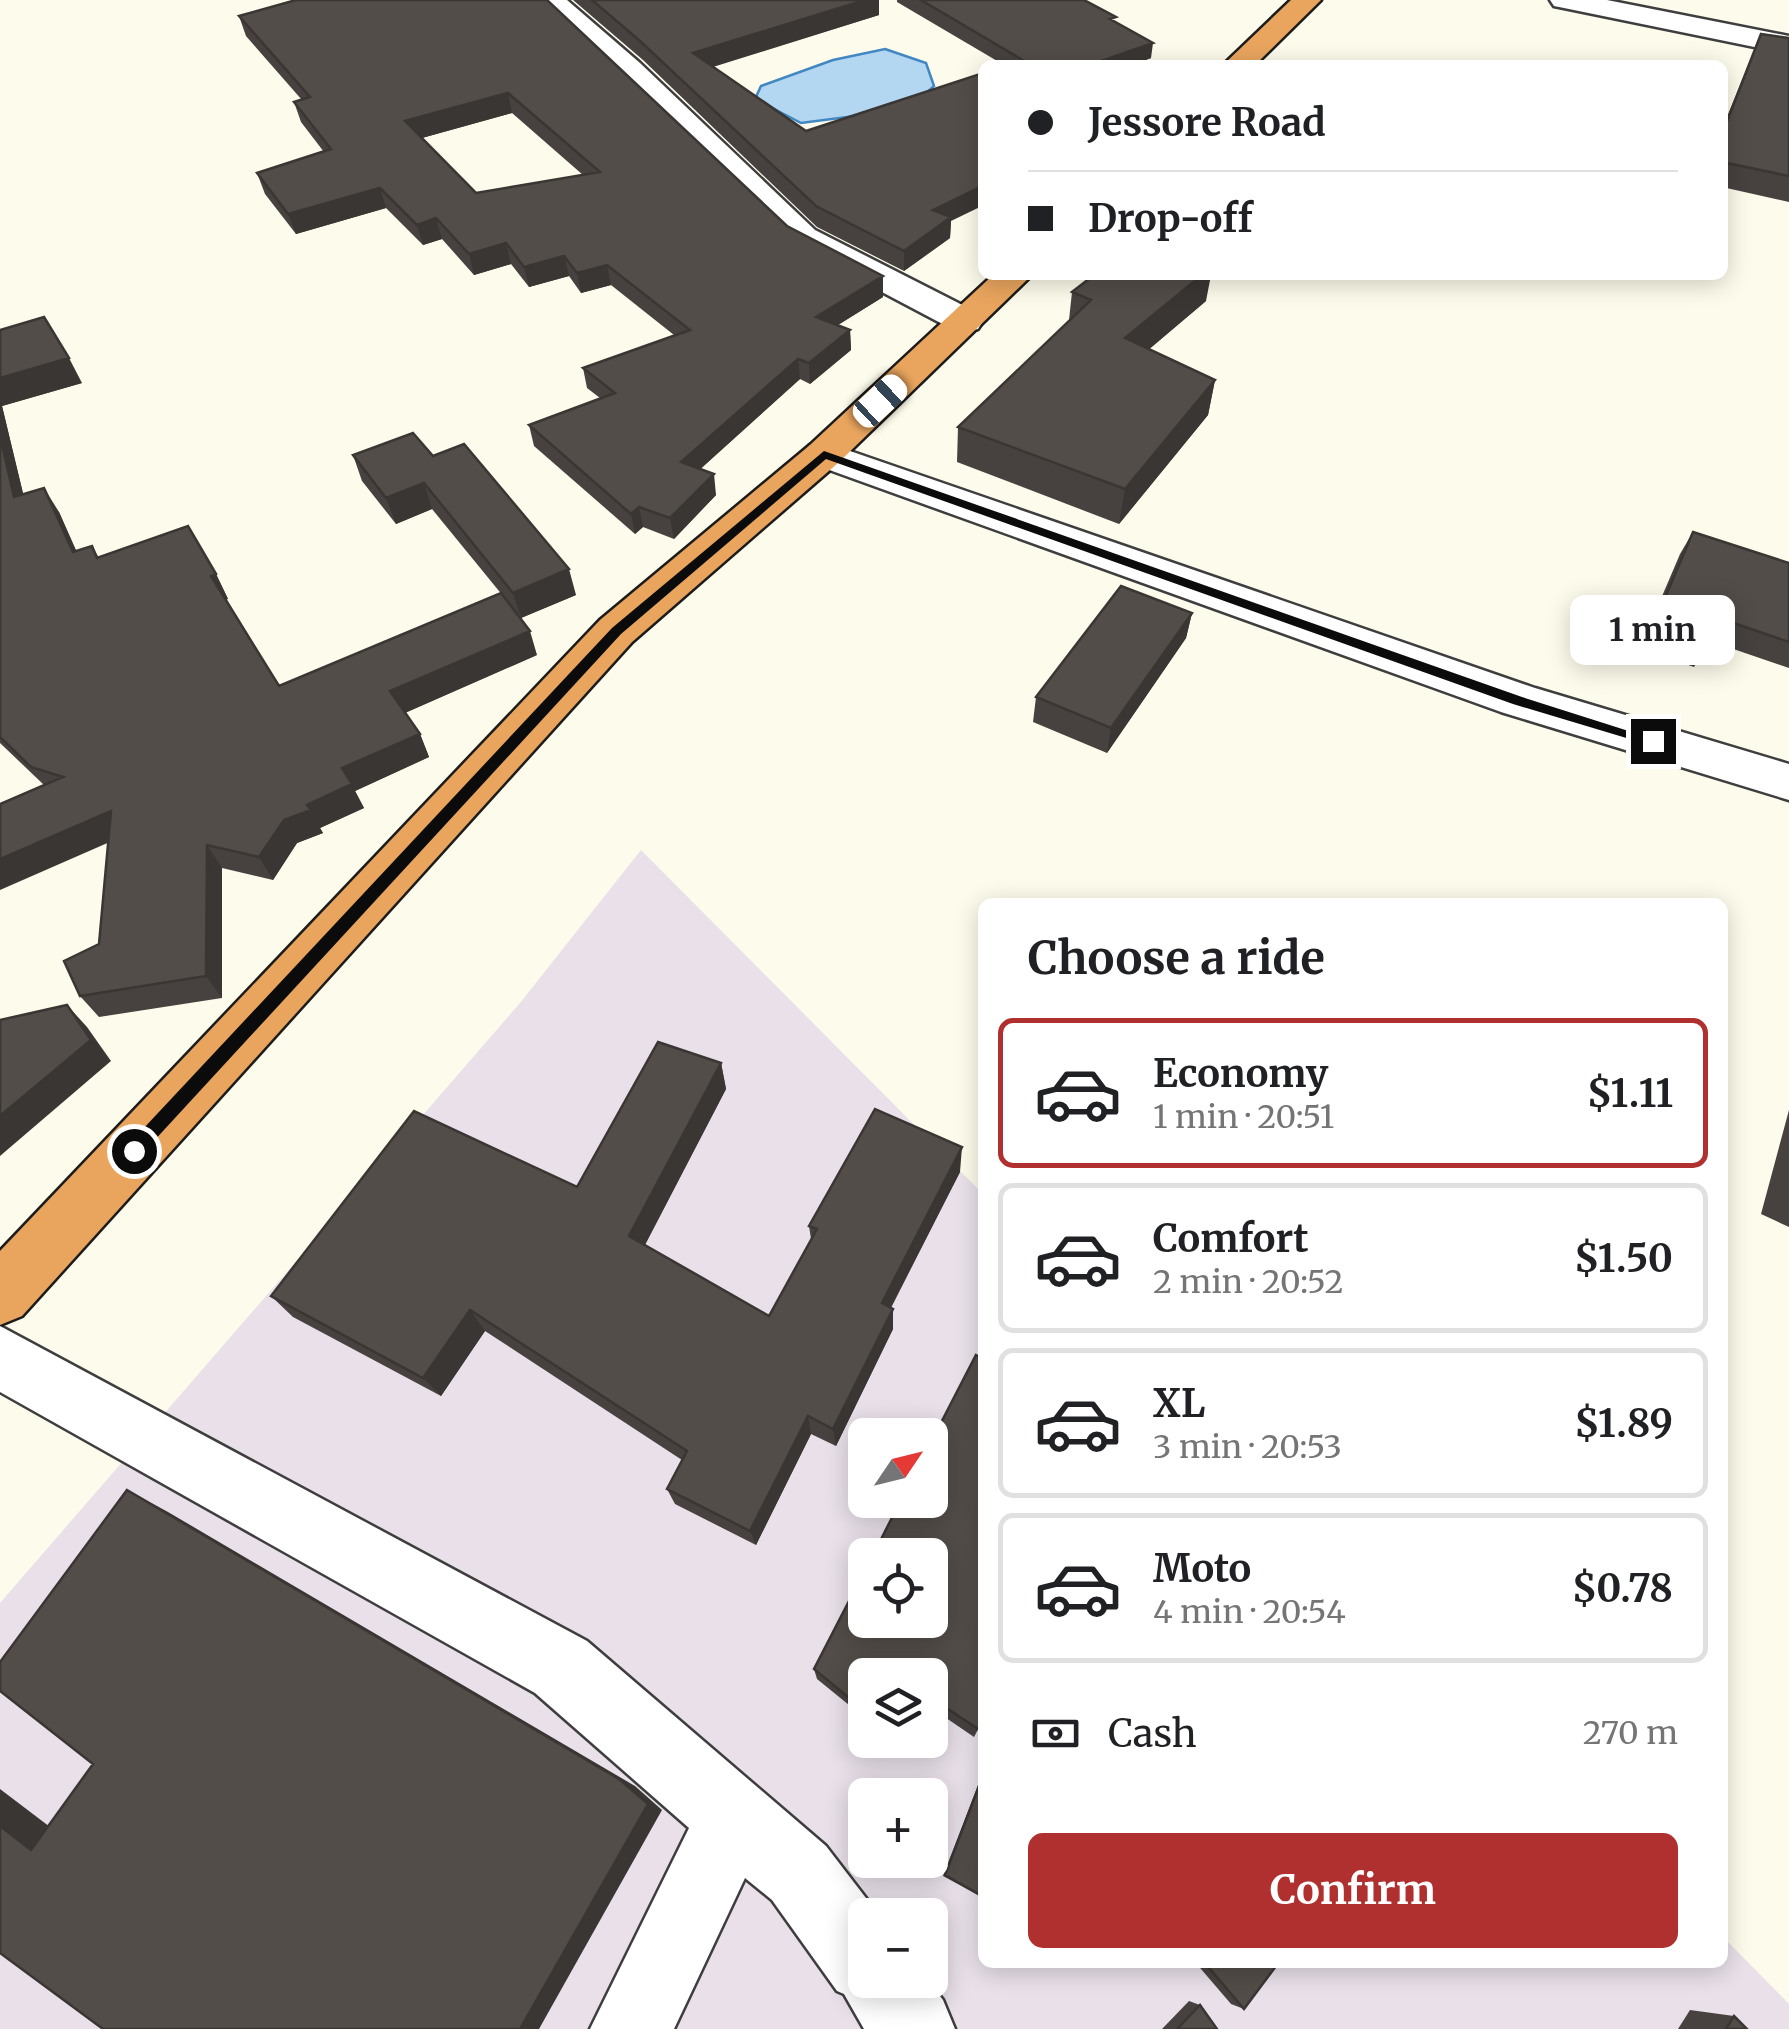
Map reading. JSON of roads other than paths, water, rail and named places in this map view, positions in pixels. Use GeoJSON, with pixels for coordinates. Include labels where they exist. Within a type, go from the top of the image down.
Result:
{"type":"FeatureCollection","features":[{"type":"Feature","properties":{"kind":"highway"},"geometry":{"type":"LineString","coordinates":[[1243,60],[1308,0]]}},
{"type":"Feature","properties":{"kind":"highway"},"geometry":{"type":"LineString","coordinates":[[0,1295],[616,631],[824,454],[1009,280]]}},
{"type":"Feature","properties":{"kind":"street"},"geometry":{"type":"LineString","coordinates":[[550,0],[629,69],[803,237],[965,321]]}},
{"type":"Feature","properties":{"kind":"street"},"geometry":{"type":"LineString","coordinates":[[1564,0],[1789,45]]}},
{"type":"Feature","properties":{"kind":"street"},"geometry":{"type":"LineString","coordinates":[[824,454],[1518,700],[1789,782]]}},
{"type":"Feature","properties":{"kind":"street"},"geometry":{"type":"LineString","coordinates":[[0,1357],[562,1667],[799,1873],[848,1940]]}},
{"type":"Feature","properties":{"kind":"street"},"geometry":{"type":"LineString","coordinates":[[631,2029],[734,1818]]}},
{"type":"Feature","properties":{"kind":"street"},"geometry":{"type":"LineString","coordinates":[[891,1998],[914,2029]]}},
{"type":"Feature","properties":{"kind":"water"},"geometry":{"type":"Polygon","coordinates":[[[885,49],[926,63],[934,86],[909,109],[801,123],[755,99],[761,86],[833,60],[885,49]]]}}]}
